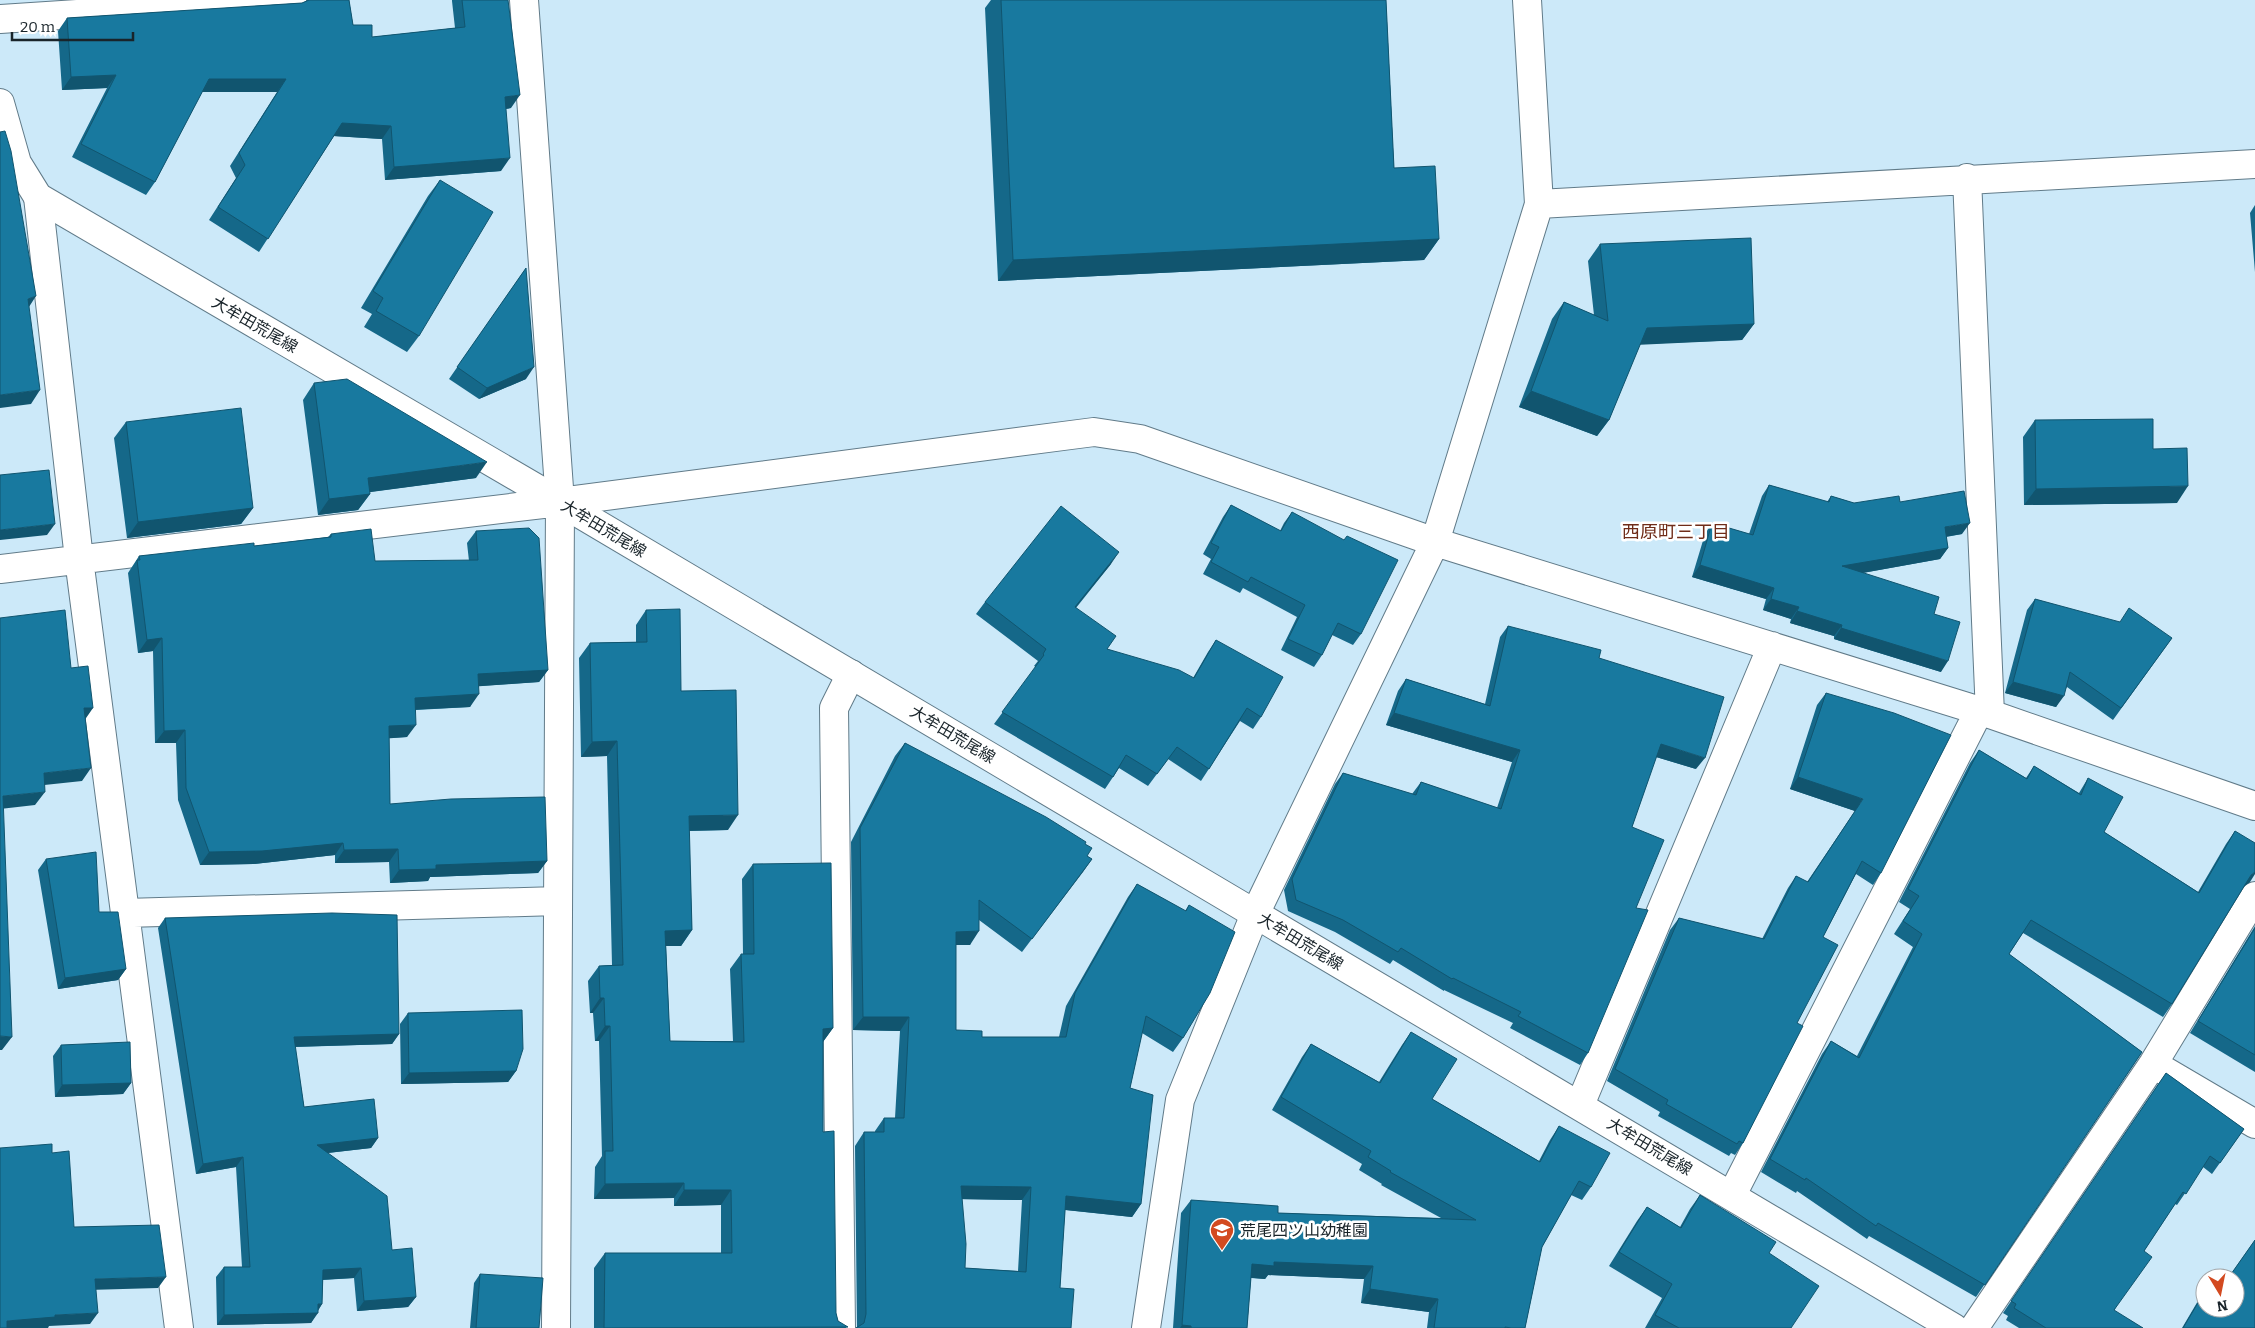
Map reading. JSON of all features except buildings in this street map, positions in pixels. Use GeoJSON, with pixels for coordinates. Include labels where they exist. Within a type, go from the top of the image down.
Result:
{"type":"FeatureCollection","features":[{"type":"Feature","properties":{"kind":"street"},"geometry":{"type":"LineString","coordinates":[[0,19],[292,0]]}},
{"type":"Feature","properties":{"kind":"street"},"geometry":{"type":"LineString","coordinates":[[524,0],[560,502],[556,1328]]}},
{"type":"Feature","properties":{"kind":"street"},"geometry":{"type":"LineString","coordinates":[[1146,1328],[1180,1100],[1255,914],[1436,542],[1539,204],[1527,0]]}},
{"type":"Feature","properties":{"kind":"street","name":"大牟田荒尾線"},"geometry":{"type":"LineString","coordinates":[[0,103],[17,163],[38,197],[560,502],[1954,1328]]}},
{"type":"Feature","properties":{"kind":"street"},"geometry":{"type":"LineString","coordinates":[[1539,204],[1967,178],[2255,164]]}},
{"type":"Feature","properties":{"kind":"street"},"geometry":{"type":"LineString","coordinates":[[1732,1195],[1984,712],[1967,178]]}},
{"type":"Feature","properties":{"kind":"street"},"geometry":{"type":"LineString","coordinates":[[38,197],[79,559],[179,1328]]}},
{"type":"Feature","properties":{"kind":"street"},"geometry":{"type":"LineString","coordinates":[[0,569],[560,502],[1094,432],[1140,439],[1436,542],[1984,712],[2255,806]]}},
{"type":"Feature","properties":{"kind":"street"},"geometry":{"type":"LineString","coordinates":[[1580,1105],[1772,646]]}},
{"type":"Feature","properties":{"kind":"street"},"geometry":{"type":"LineString","coordinates":[[841,1328],[834,708],[850,674]]}},
{"type":"Feature","properties":{"kind":"street"},"geometry":{"type":"LineString","coordinates":[[1974,1328],[2152,1064],[2255,896]]}},
{"type":"Feature","properties":{"kind":"street"},"geometry":{"type":"LineString","coordinates":[[125,913],[558,901]]}},
{"type":"Feature","properties":{"kind":"street"},"geometry":{"type":"LineString","coordinates":[[2152,1064],[2255,1124]]}},
{"type":"Feature","properties":{"kind":"place","name":"荒尾四ツ山幼稚園"},"geometry":{"type":"Point","coordinates":[1222,1251]}},
{"type":"Feature","properties":{"kind":"district","name":"西原町三丁目"},"geometry":{"type":"Point","coordinates":[1676,532]}}]}
